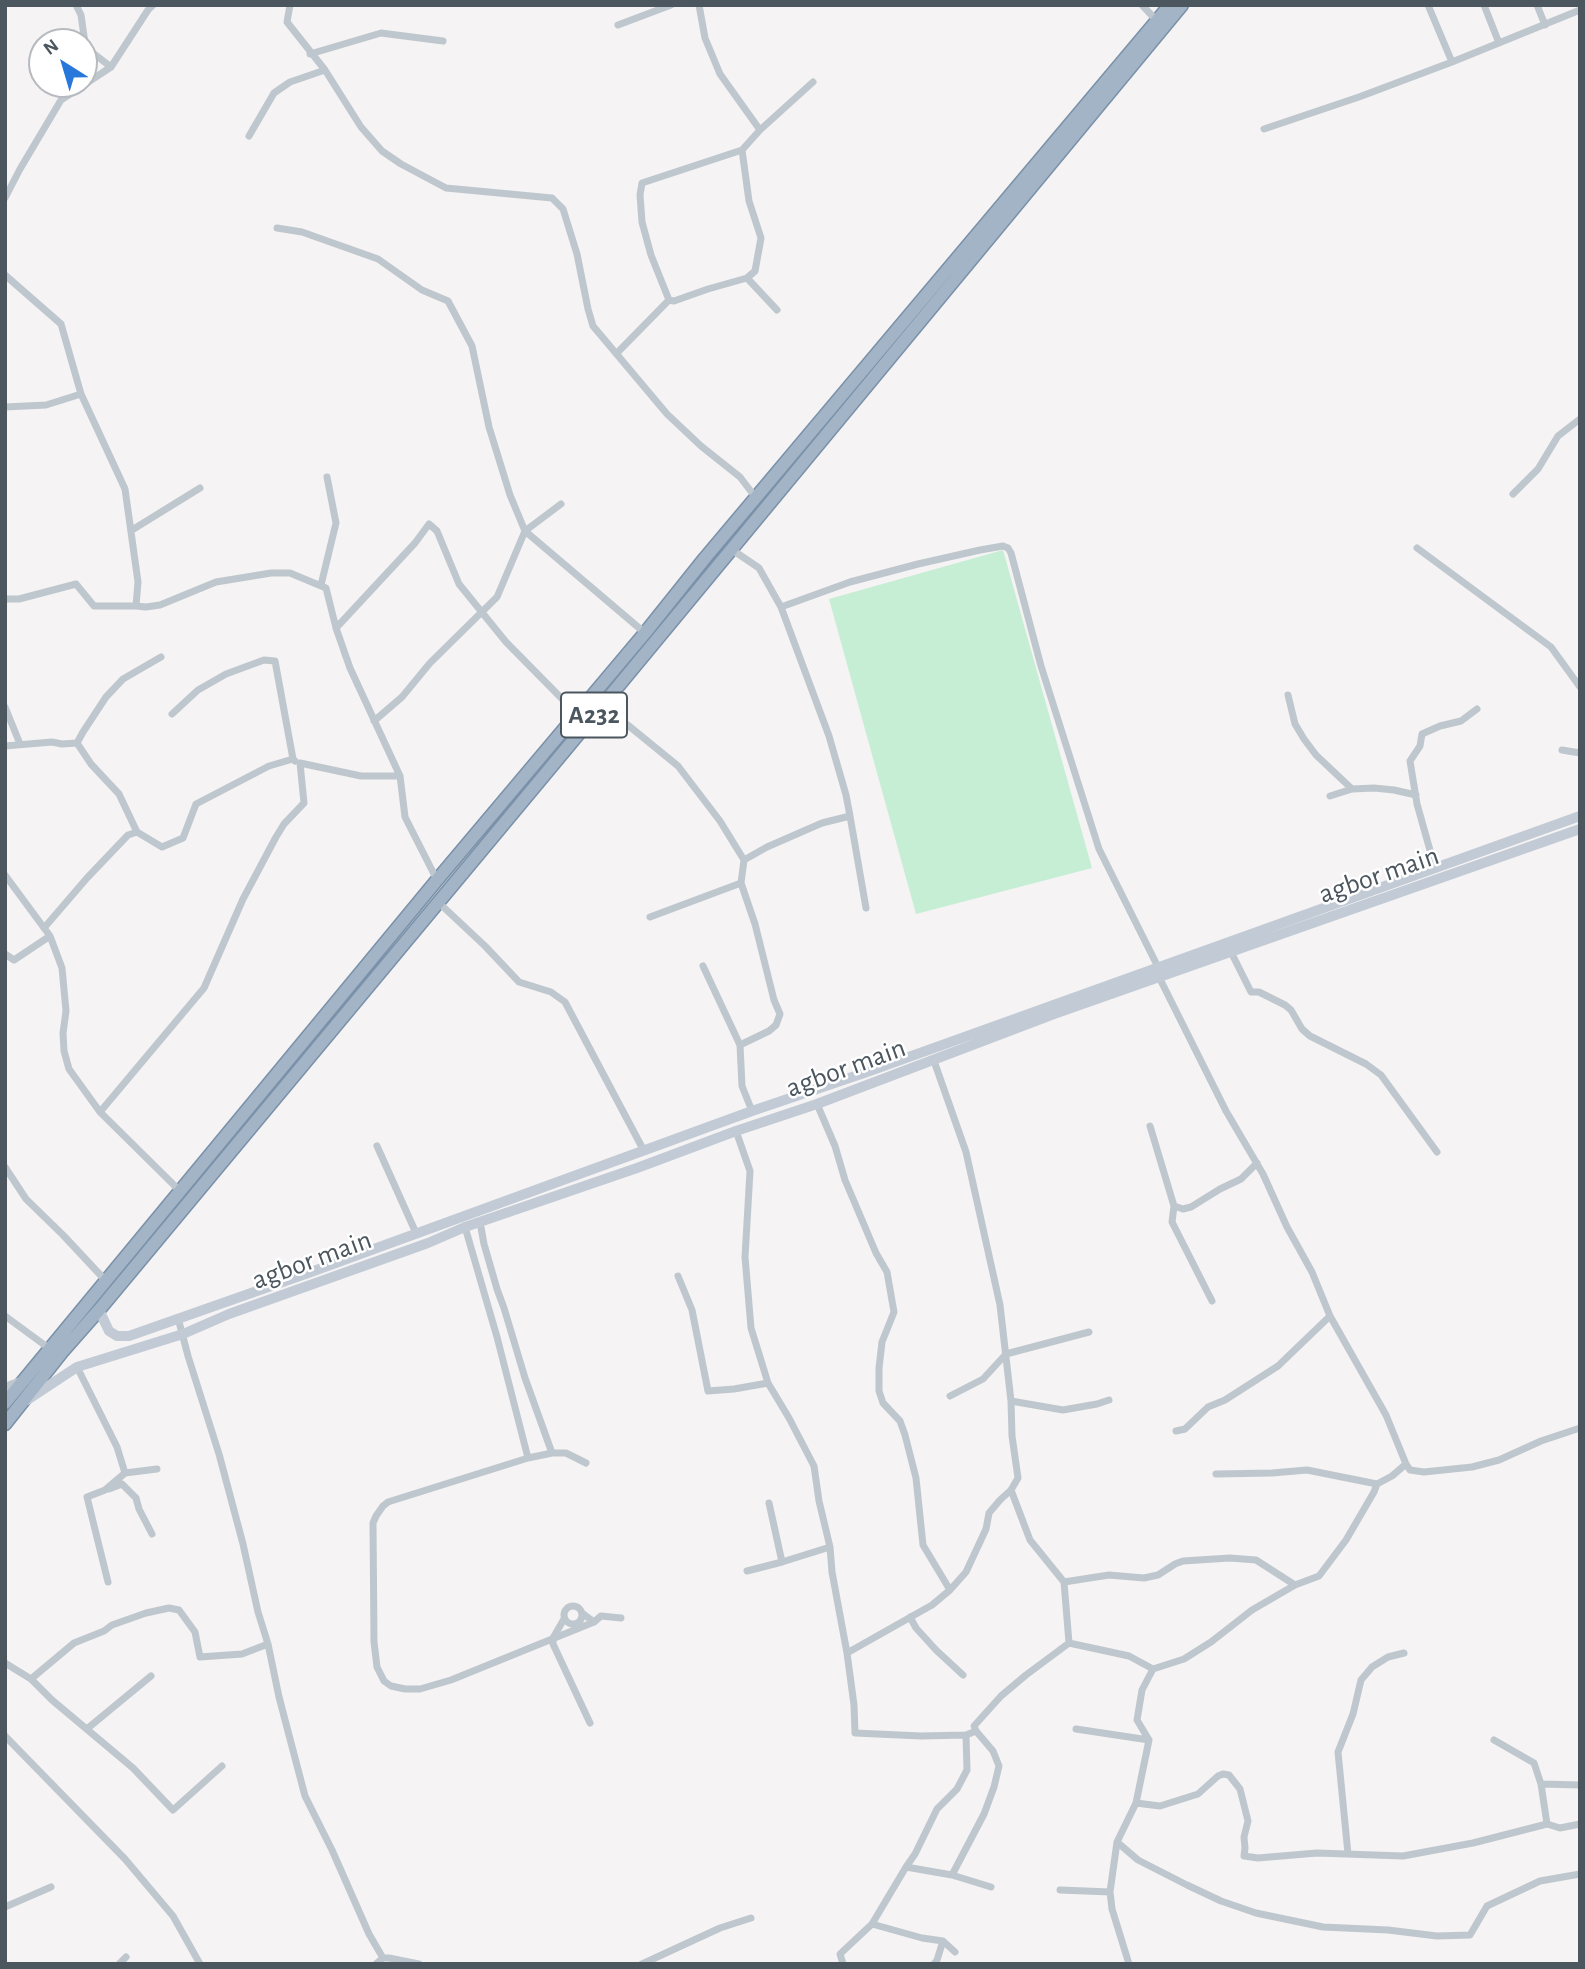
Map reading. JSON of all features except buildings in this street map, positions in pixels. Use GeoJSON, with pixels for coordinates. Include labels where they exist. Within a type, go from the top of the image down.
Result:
{"type":"FeatureCollection","features":[{"type":"Feature","properties":{"kind":"highway","name":"A232"},"geometry":{"type":"LineString","coordinates":[[5,1404],[705,558],[1170,5]]}},
{"type":"Feature","properties":{"kind":"highway","name":"A232"},"geometry":{"type":"LineString","coordinates":[[5,1424],[1182,5]]}},
{"type":"Feature","properties":{"kind":"main road","name":"agbor main"},"geometry":{"type":"LineString","coordinates":[[99,1310],[109,1331],[117,1336],[129,1336],[752,1111],[1158,972],[1231,952],[1542,836],[1580,816]]}},
{"type":"Feature","properties":{"kind":"main road","name":"agbor main"},"geometry":{"type":"LineString","coordinates":[[22,1404],[77,1367],[183,1334],[229,1314],[428,1243],[465,1227],[817,1104],[1435,868],[1542,836],[1580,829]]}},
{"type":"Feature","properties":{"kind":"street"},"geometry":{"type":"LineString","coordinates":[[76,5],[89,50],[111,66]]}},
{"type":"Feature","properties":{"kind":"street"},"geometry":{"type":"LineString","coordinates":[[5,198],[61,100],[111,66],[153,5]]}},
{"type":"Feature","properties":{"kind":"street"},"geometry":{"type":"LineString","coordinates":[[290,5],[287,22],[325,70],[361,127],[382,151],[446,188],[552,198],[563,209],[577,254],[593,326],[667,414],[740,477],[756,498]]}},
{"type":"Feature","properties":{"kind":"street"},"geometry":{"type":"LineString","coordinates":[[618,25],[671,5]]}},
{"type":"Feature","properties":{"kind":"street"},"geometry":{"type":"LineString","coordinates":[[699,5],[705,38],[720,74],[760,130]]}},
{"type":"Feature","properties":{"kind":"street"},"geometry":{"type":"LineString","coordinates":[[1142,5],[1157,21]]}},
{"type":"Feature","properties":{"kind":"street"},"geometry":{"type":"LineString","coordinates":[[1428,5],[1452,62]]}},
{"type":"Feature","properties":{"kind":"street"},"geometry":{"type":"LineString","coordinates":[[1484,5],[1500,43]]}},
{"type":"Feature","properties":{"kind":"street"},"geometry":{"type":"LineString","coordinates":[[1537,5],[1545,24]]}},
{"type":"Feature","properties":{"kind":"street"},"geometry":{"type":"LineString","coordinates":[[1264,129],[1452,62],[1580,10]]}},
{"type":"Feature","properties":{"kind":"street"},"geometry":{"type":"LineString","coordinates":[[310,54],[380,33],[443,41]]}},
{"type":"Feature","properties":{"kind":"street"},"geometry":{"type":"LineString","coordinates":[[249,136],[274,93],[290,82],[325,70]]}},
{"type":"Feature","properties":{"kind":"street"},"geometry":{"type":"LineString","coordinates":[[669,300],[651,255],[642,222],[642,183],[742,150],[813,82]]}},
{"type":"Feature","properties":{"kind":"street"},"geometry":{"type":"LineString","coordinates":[[669,300],[674,301],[747,278],[755,271],[761,238],[749,201],[742,150]]}},
{"type":"Feature","properties":{"kind":"street"},"geometry":{"type":"LineString","coordinates":[[276,228],[302,232],[378,259],[422,290],[448,302],[472,346],[489,427],[510,495],[525,531],[645,633]]}},
{"type":"Feature","properties":{"kind":"street"},"geometry":{"type":"LineString","coordinates":[[5,275],[61,324],[81,394],[125,489],[138,582],[136,606]]}},
{"type":"Feature","properties":{"kind":"street"},"geometry":{"type":"LineString","coordinates":[[747,278],[777,310]]}},
{"type":"Feature","properties":{"kind":"street"},"geometry":{"type":"LineString","coordinates":[[617,353],[669,300]]}},
{"type":"Feature","properties":{"kind":"street"},"geometry":{"type":"LineString","coordinates":[[5,407],[46,405],[81,394]]}},
{"type":"Feature","properties":{"kind":"street"},"geometry":{"type":"LineString","coordinates":[[1513,494],[1538,469],[1558,436],[1580,419]]}},
{"type":"Feature","properties":{"kind":"street"},"geometry":{"type":"LineString","coordinates":[[321,585],[336,523],[327,477]]}},
{"type":"Feature","properties":{"kind":"street"},"geometry":{"type":"LineString","coordinates":[[132,530],[200,488]]}},
{"type":"Feature","properties":{"kind":"street"},"geometry":{"type":"LineString","coordinates":[[374,721],[402,697],[430,663],[497,597],[525,531],[561,504]]}},
{"type":"Feature","properties":{"kind":"street"},"geometry":{"type":"LineString","coordinates":[[336,628],[415,543],[429,524],[437,531],[459,584],[506,642],[577,714]]}},
{"type":"Feature","properties":{"kind":"street"},"geometry":{"type":"LineString","coordinates":[[781,607],[843,585],[918,564],[980,550],[1003,546],[1008,548],[1022,590],[1041,666],[1099,849],[1226,1111],[1257,1163],[1312,1272],[1330,1316],[1386,1415],[1406,1464],[1410,1470],[1424,1472],[1472,1467],[1499,1460],[1541,1441],[1580,1428]]}},
{"type":"Feature","properties":{"kind":"street"},"geometry":{"type":"LineString","coordinates":[[1417,548],[1550,647],[1580,687]]}},
{"type":"Feature","properties":{"kind":"street"},"geometry":{"type":"LineString","coordinates":[[730,549],[759,568],[781,607],[829,736],[846,795],[866,908]]}},
{"type":"Feature","properties":{"kind":"street"},"geometry":{"type":"LineString","coordinates":[[5,599],[75,584],[94,606],[146,607],[160,605],[216,582],[271,573],[290,573],[326,587],[350,668],[400,776],[405,817],[437,880]]}},
{"type":"Feature","properties":{"kind":"street"},"geometry":{"type":"LineString","coordinates":[[77,743],[106,697],[123,680],[161,657]]}},
{"type":"Feature","properties":{"kind":"street"},"geometry":{"type":"LineString","coordinates":[[100,1112],[204,988],[243,899],[276,837],[304,803],[275,661],[264,660],[226,674],[198,690],[172,714]]}},
{"type":"Feature","properties":{"kind":"street"},"geometry":{"type":"LineString","coordinates":[[1288,695],[1296,724],[1304,739],[1316,755],[1352,789]]}},
{"type":"Feature","properties":{"kind":"street"},"geometry":{"type":"LineString","coordinates":[[589,699],[629,726],[678,766],[720,821],[744,860],[741,883],[780,1014],[776,1025],[740,1045]]}},
{"type":"Feature","properties":{"kind":"street"},"geometry":{"type":"LineString","coordinates":[[5,707],[20,744]]}},
{"type":"Feature","properties":{"kind":"street"},"geometry":{"type":"LineString","coordinates":[[1435,868],[1410,761],[1420,746],[1422,734],[1461,721],[1476,709]]}},
{"type":"Feature","properties":{"kind":"street"},"geometry":{"type":"LineString","coordinates":[[77,743],[119,794],[137,832],[162,847],[183,838],[196,804],[269,766],[296,761],[361,776],[400,776]]}},
{"type":"Feature","properties":{"kind":"street"},"geometry":{"type":"LineString","coordinates":[[5,746],[77,743]]}},
{"type":"Feature","properties":{"kind":"street"},"geometry":{"type":"LineString","coordinates":[[1562,750],[1580,753]]}},
{"type":"Feature","properties":{"kind":"street"},"geometry":{"type":"LineString","coordinates":[[1330,796],[1352,789],[1394,790],[1416,795]]}},
{"type":"Feature","properties":{"kind":"street"},"geometry":{"type":"LineString","coordinates":[[744,860],[822,823],[850,816]]}},
{"type":"Feature","properties":{"kind":"street"},"geometry":{"type":"LineString","coordinates":[[44,928],[128,835],[137,832]]}},
{"type":"Feature","properties":{"kind":"street"},"geometry":{"type":"LineString","coordinates":[[5,875],[50,936],[62,968],[66,1011],[64,1051],[69,1069],[100,1112],[181,1192]]}},
{"type":"Feature","properties":{"kind":"street"},"geometry":{"type":"LineString","coordinates":[[650,917],[741,883]]}},
{"type":"Feature","properties":{"kind":"street"},"geometry":{"type":"LineString","coordinates":[[438,902],[519,982],[551,992],[565,1002],[643,1151]]}},
{"type":"Feature","properties":{"kind":"street"},"geometry":{"type":"LineString","coordinates":[[5,954],[14,960],[50,936]]}},
{"type":"Feature","properties":{"kind":"street"},"geometry":{"type":"LineString","coordinates":[[1231,952],[1251,992],[1259,992],[1285,1005],[1291,1010],[1302,1030],[1310,1036],[1366,1064],[1381,1075],[1437,1152]]}},
{"type":"Feature","properties":{"kind":"street"},"geometry":{"type":"LineString","coordinates":[[703,966],[740,1045],[743,1086],[752,1111]]}},
{"type":"Feature","properties":{"kind":"street"},"geometry":{"type":"LineString","coordinates":[[847,1653],[932,1605],[950,1590],[966,1572],[986,1530],[989,1513],[1011,1490],[1018,1478],[1000,1305],[966,1152],[934,1061]]}},
{"type":"Feature","properties":{"kind":"street"},"geometry":{"type":"LineString","coordinates":[[817,1104],[835,1146],[845,1180],[876,1253],[887,1272],[894,1312],[882,1342],[879,1391],[883,1403],[900,1421],[905,1435],[916,1478],[923,1545],[950,1590]]}},
{"type":"Feature","properties":{"kind":"street"},"geometry":{"type":"LineString","coordinates":[[1150,1126],[1174,1206],[1172,1222],[1212,1301]]}},
{"type":"Feature","properties":{"kind":"street"},"geometry":{"type":"LineString","coordinates":[[736,1131],[750,1171],[745,1257],[751,1328],[768,1383],[814,1466],[847,1653],[855,1733],[920,1737],[966,1735],[976,1731]]}},
{"type":"Feature","properties":{"kind":"street"},"geometry":{"type":"LineString","coordinates":[[377,1146],[416,1233]]}},
{"type":"Feature","properties":{"kind":"street"},"geometry":{"type":"LineString","coordinates":[[1174,1206],[1183,1209],[1191,1207],[1241,1179],[1257,1163]]}},
{"type":"Feature","properties":{"kind":"street"},"geometry":{"type":"LineString","coordinates":[[5,1167],[26,1199],[106,1280]]}},
{"type":"Feature","properties":{"kind":"street"},"geometry":{"type":"LineString","coordinates":[[480,1222],[497,1289],[552,1453]]}},
{"type":"Feature","properties":{"kind":"street"},"geometry":{"type":"LineString","coordinates":[[465,1227],[528,1458]]}},
{"type":"Feature","properties":{"kind":"street"},"geometry":{"type":"LineString","coordinates":[[678,1276],[692,1310],[708,1391],[734,1390],[768,1383]]}},
{"type":"Feature","properties":{"kind":"street"},"geometry":{"type":"LineString","coordinates":[[5,1316],[50,1349]]}},
{"type":"Feature","properties":{"kind":"street"},"geometry":{"type":"LineString","coordinates":[[1176,1431],[1185,1429],[1209,1407],[1278,1366],[1330,1316]]}},
{"type":"Feature","properties":{"kind":"street"},"geometry":{"type":"LineString","coordinates":[[178,1318],[243,1544],[305,1796],[369,1934],[383,1958]]}},
{"type":"Feature","properties":{"kind":"street"},"geometry":{"type":"LineString","coordinates":[[950,1396],[983,1379],[1006,1354],[1089,1332]]}},
{"type":"Feature","properties":{"kind":"street"},"geometry":{"type":"LineString","coordinates":[[77,1367],[117,1447],[125,1473]]}},
{"type":"Feature","properties":{"kind":"street"},"geometry":{"type":"LineString","coordinates":[[5,1388],[24,1381]]}},
{"type":"Feature","properties":{"kind":"street"},"geometry":{"type":"LineString","coordinates":[[1012,1401],[1063,1410],[1109,1399]]}},
{"type":"Feature","properties":{"kind":"street"},"geometry":{"type":"LineString","coordinates":[[586,1463],[566,1453],[528,1458],[388,1502],[383,1506],[373,1523],[374,1642],[377,1667],[384,1681],[391,1686],[420,1689],[594,1622],[601,1616],[621,1618]]}},
{"type":"Feature","properties":{"kind":"street"},"geometry":{"type":"LineString","coordinates":[[1216,1474],[1307,1470],[1377,1484],[1406,1464]]}},
{"type":"Feature","properties":{"kind":"street"},"geometry":{"type":"LineString","coordinates":[[105,1490],[125,1473],[157,1469]]}},
{"type":"Feature","properties":{"kind":"street"},"geometry":{"type":"LineString","coordinates":[[108,1582],[87,1497],[122,1484],[136,1498],[152,1534]]}},
{"type":"Feature","properties":{"kind":"street"},"geometry":{"type":"LineString","coordinates":[[1129,1964],[1112,1909],[1110,1892],[1117,1842],[1136,1803],[1149,1740],[1137,1720],[1142,1690],[1153,1669],[1184,1659],[1252,1610],[1294,1585],[1319,1576],[1346,1540],[1377,1484]]}},
{"type":"Feature","properties":{"kind":"street"},"geometry":{"type":"LineString","coordinates":[[1011,1490],[1030,1540],[1064,1582],[1069,1643]]}},
{"type":"Feature","properties":{"kind":"street"},"geometry":{"type":"LineString","coordinates":[[769,1503],[782,1562]]}},
{"type":"Feature","properties":{"kind":"street"},"geometry":{"type":"LineString","coordinates":[[747,1571],[830,1547]]}},
{"type":"Feature","properties":{"kind":"street"},"geometry":{"type":"LineString","coordinates":[[1064,1582],[1109,1575],[1144,1578],[1183,1561],[1230,1558],[1256,1560],[1294,1585]]}},
{"type":"Feature","properties":{"kind":"street"},"geometry":{"type":"LineString","coordinates":[[590,1723],[553,1644],[553,1638],[569,1607],[578,1608],[594,1622]]}},
{"type":"Feature","properties":{"kind":"street"},"geometry":{"type":"LineString","coordinates":[[31,1679],[74,1643],[112,1625],[169,1608],[179,1610],[187,1619],[195,1632],[200,1657],[242,1654],[268,1644]]}},
{"type":"Feature","properties":{"kind":"street"},"geometry":{"type":"LineString","coordinates":[[564,1619],[569,1624],[576,1624],[581,1620],[582,1614]]}},
{"type":"Feature","properties":{"kind":"street"},"geometry":{"type":"LineString","coordinates":[[910,1617],[936,1650],[963,1675]]}},
{"type":"Feature","properties":{"kind":"street"},"geometry":{"type":"LineString","coordinates":[[952,1875],[984,1814],[999,1766],[993,1751],[974,1726],[1001,1696],[1069,1643],[1129,1656],[1153,1669]]}},
{"type":"Feature","properties":{"kind":"street"},"geometry":{"type":"LineString","coordinates":[[1348,1854],[1338,1752],[1353,1714],[1361,1680],[1372,1667],[1388,1657],[1404,1653]]}},
{"type":"Feature","properties":{"kind":"street"},"geometry":{"type":"LineString","coordinates":[[5,1663],[31,1679],[52,1700],[88,1728],[133,1768],[173,1810],[222,1766]]}},
{"type":"Feature","properties":{"kind":"street"},"geometry":{"type":"LineString","coordinates":[[88,1728],[151,1675]]}},
{"type":"Feature","properties":{"kind":"street"},"geometry":{"type":"LineString","coordinates":[[1076,1729],[1149,1740]]}},
{"type":"Feature","properties":{"kind":"street"},"geometry":{"type":"LineString","coordinates":[[842,1964],[840,1954],[872,1924],[915,1854],[937,1809],[957,1788],[968,1770],[966,1735]]}},
{"type":"Feature","properties":{"kind":"street"},"geometry":{"type":"LineString","coordinates":[[5,1736],[125,1859],[173,1916],[200,1964]]}},
{"type":"Feature","properties":{"kind":"street"},"geometry":{"type":"LineString","coordinates":[[1494,1740],[1534,1763],[1541,1784],[1547,1824]]}},
{"type":"Feature","properties":{"kind":"street"},"geometry":{"type":"LineString","coordinates":[[1136,1803],[1160,1806],[1198,1794],[1218,1776],[1228,1775],[1240,1789],[1248,1821],[1244,1837],[1244,1856],[1258,1858],[1317,1853],[1390,1856],[1417,1854],[1547,1824],[1560,1828],[1580,1824]]}},
{"type":"Feature","properties":{"kind":"street"},"geometry":{"type":"LineString","coordinates":[[1541,1784],[1580,1785]]}},
{"type":"Feature","properties":{"kind":"street"},"geometry":{"type":"LineString","coordinates":[[1117,1842],[1138,1860],[1221,1901],[1256,1913],[1322,1927],[1388,1930],[1437,1936],[1470,1935],[1487,1906],[1540,1881],[1580,1874]]}},
{"type":"Feature","properties":{"kind":"street"},"geometry":{"type":"LineString","coordinates":[[906,1867],[952,1875],[991,1887]]}},
{"type":"Feature","properties":{"kind":"street"},"geometry":{"type":"LineString","coordinates":[[5,1906],[51,1887]]}},
{"type":"Feature","properties":{"kind":"street"},"geometry":{"type":"LineString","coordinates":[[1060,1890],[1110,1892]]}},
{"type":"Feature","properties":{"kind":"street"},"geometry":{"type":"LineString","coordinates":[[642,1964],[720,1928],[751,1918]]}},
{"type":"Feature","properties":{"kind":"street"},"geometry":{"type":"LineString","coordinates":[[872,1924],[943,1941],[955,1952]]}},
{"type":"Feature","properties":{"kind":"street"},"geometry":{"type":"LineString","coordinates":[[934,1964],[943,1941]]}},
{"type":"Feature","properties":{"kind":"street"},"geometry":{"type":"LineString","coordinates":[[119,1964],[126,1958]]}},
{"type":"Feature","properties":{"kind":"street"},"geometry":{"type":"LineString","coordinates":[[376,1964],[383,1958],[419,1964]]}},
{"type":"Feature","properties":{"kind":"green space"},"geometry":{"type":"Polygon","coordinates":[[[1003,550],[1092,868],[916,914],[829,599],[1003,550]]]}}]}
